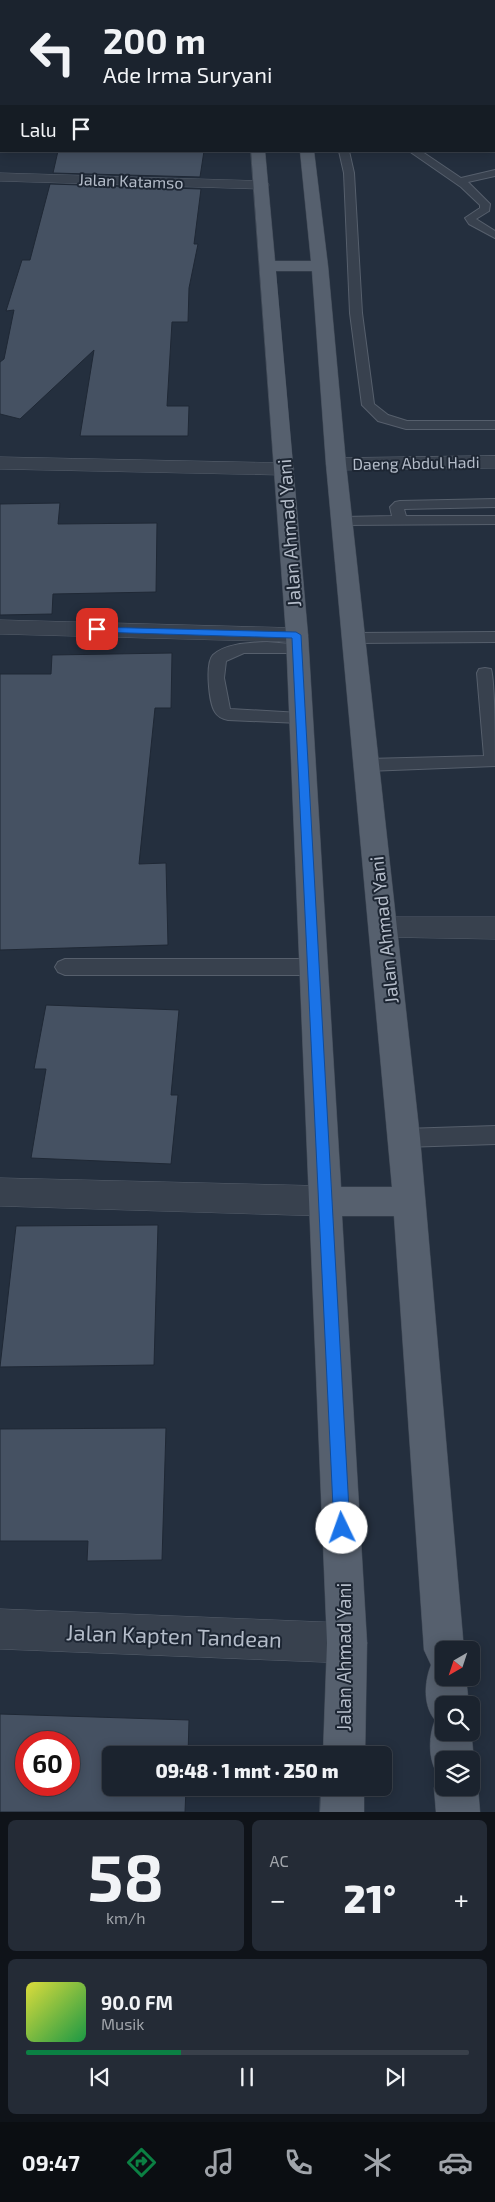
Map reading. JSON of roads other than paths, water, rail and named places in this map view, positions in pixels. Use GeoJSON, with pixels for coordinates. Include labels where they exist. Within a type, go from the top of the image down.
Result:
{"type":"FeatureCollection","features":[{"type":"Feature","properties":{"kind":"main road","name":"Jalan Ahmad Yani"},"geometry":{"type":"LineString","coordinates":[[258,152],[297,642],[348,1643],[344,1746]]}},
{"type":"Feature","properties":{"kind":"main road","name":"Jalan Ahmad Yani"},"geometry":{"type":"LineString","coordinates":[[307,152],[320,266],[336,464],[404,1138],[443,1641]]}},
{"type":"Feature","properties":{"kind":"main road"},"geometry":{"type":"LineString","coordinates":[[268,266],[320,266]]}},
{"type":"Feature","properties":{"kind":"main road"},"geometry":{"type":"LineString","coordinates":[[325,1201],[408,1202]]}},
{"type":"Feature","properties":{"kind":"main road"},"geometry":{"type":"LineString","coordinates":[[342,1812],[343,1796]]}},
{"type":"Feature","properties":{"kind":"main road"},"geometry":{"type":"LineString","coordinates":[[457,1796],[458,1812]]}},
{"type":"Feature","properties":{"kind":"street","name":"Jalan Katamso"},"geometry":{"type":"LineString","coordinates":[[0,177],[262,185]]}},
{"type":"Feature","properties":{"kind":"street"},"geometry":{"type":"LineString","coordinates":[[0,462],[284,469]]}},
{"type":"Feature","properties":{"kind":"street","name":"Daeng Abdul Hadi"},"geometry":{"type":"LineString","coordinates":[[336,464],[495,462]]}},
{"type":"Feature","properties":{"kind":"street"},"geometry":{"type":"LineString","coordinates":[[0,627],[297,642]]}},
{"type":"Feature","properties":{"kind":"street"},"geometry":{"type":"LineString","coordinates":[[384,927],[495,928]]}},
{"type":"Feature","properties":{"kind":"street"},"geometry":{"type":"LineString","coordinates":[[0,1192],[325,1201]]}},
{"type":"Feature","properties":{"kind":"street","name":"Jalan Kapten Tandean"},"geometry":{"type":"LineString","coordinates":[[0,1629],[348,1643]]}},
{"type":"Feature","properties":{"kind":"lane"},"geometry":{"type":"LineString","coordinates":[[344,152],[349,173],[356,312],[368,404],[383,418],[406,425],[495,425]]}},
{"type":"Feature","properties":{"kind":"lane"},"geometry":{"type":"LineString","coordinates":[[416,152],[460,181],[487,206],[486,209],[471,217],[471,221],[495,235]]}},
{"type":"Feature","properties":{"kind":"lane"},"geometry":{"type":"LineString","coordinates":[[460,181],[495,173]]}},
{"type":"Feature","properties":{"kind":"lane"},"geometry":{"type":"LineString","coordinates":[[400,520],[397,507],[400,505],[495,503]]}},
{"type":"Feature","properties":{"kind":"lane"},"geometry":{"type":"LineString","coordinates":[[342,521],[495,520]]}},
{"type":"Feature","properties":{"kind":"lane"},"geometry":{"type":"LineString","coordinates":[[355,638],[495,637]]}},
{"type":"Feature","properties":{"kind":"lane"},"geometry":{"type":"LineString","coordinates":[[297,642],[230,651],[218,659],[216,678],[222,710],[228,715],[300,718]]}},
{"type":"Feature","properties":{"kind":"lane"},"geometry":{"type":"LineString","coordinates":[[367,764],[494,764],[484,673]]}},
{"type":"Feature","properties":{"kind":"lane"},"geometry":{"type":"LineString","coordinates":[[65,967],[313,967]]}},
{"type":"Feature","properties":{"kind":"lane"},"geometry":{"type":"LineString","coordinates":[[404,1138],[495,1135]]}}]}
